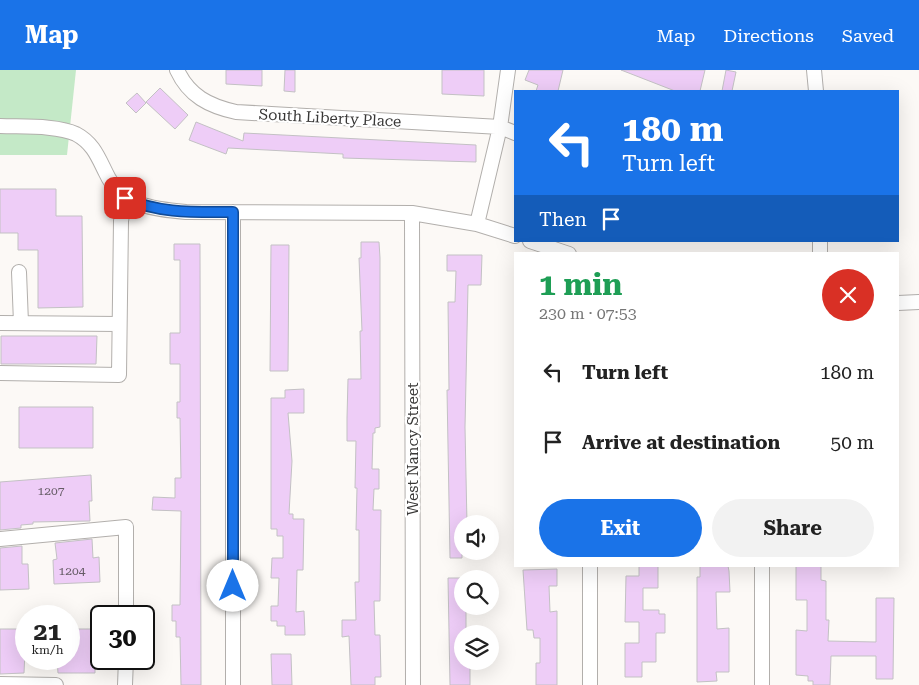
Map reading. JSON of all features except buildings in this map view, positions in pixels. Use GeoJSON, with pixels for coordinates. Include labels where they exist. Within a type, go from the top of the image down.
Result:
{"type":"FeatureCollection","features":[{"type":"Feature","properties":{"kind":"street","name":"South Liberty Place"},"geometry":{"type":"LineString","coordinates":[[177,70],[195,95],[216,107],[236,112],[500,127],[514,132]]}},
{"type":"Feature","properties":{"kind":"street"},"geometry":{"type":"LineString","coordinates":[[477,224],[500,127],[508,70]]}},
{"type":"Feature","properties":{"kind":"street"},"geometry":{"type":"LineString","coordinates":[[814,70],[816,90]]}},
{"type":"Feature","properties":{"kind":"street"},"geometry":{"type":"LineString","coordinates":[[0,126],[61,130],[82,138],[97,153],[107,175],[125,198],[140,206],[158,209],[233,212],[412,212],[477,224],[514,236]]}},
{"type":"Feature","properties":{"kind":"street"},"geometry":{"type":"LineString","coordinates":[[0,373],[119,375],[121,221],[125,198]]}},
{"type":"Feature","properties":{"kind":"street"},"geometry":{"type":"LineString","coordinates":[[233,212],[233,685]]}},
{"type":"Feature","properties":{"kind":"street","name":"West Nancy Street"},"geometry":{"type":"LineString","coordinates":[[412,212],[413,685]]}},
{"type":"Feature","properties":{"kind":"street"},"geometry":{"type":"LineString","coordinates":[[533,242],[563,252]]}},
{"type":"Feature","properties":{"kind":"street"},"geometry":{"type":"LineString","coordinates":[[19,272],[20,323]]}},
{"type":"Feature","properties":{"kind":"street"},"geometry":{"type":"LineString","coordinates":[[899,302],[919,302]]}},
{"type":"Feature","properties":{"kind":"street"},"geometry":{"type":"LineString","coordinates":[[0,323],[120,324]]}},
{"type":"Feature","properties":{"kind":"street"},"geometry":{"type":"LineString","coordinates":[[0,539],[126,527],[126,605]]}},
{"type":"Feature","properties":{"kind":"street"},"geometry":{"type":"LineString","coordinates":[[590,567],[590,685]]}},
{"type":"Feature","properties":{"kind":"street"},"geometry":{"type":"LineString","coordinates":[[762,567],[762,685]]}},
{"type":"Feature","properties":{"kind":"street"},"geometry":{"type":"LineString","coordinates":[[126,670],[126,685]]}},
{"type":"Feature","properties":{"kind":"street"},"geometry":{"type":"LineString","coordinates":[[0,684],[56,685]]}},
{"type":"Feature","properties":{"kind":"green space"},"geometry":{"type":"Polygon","coordinates":[[[0,70],[76,70],[67,155],[0,155],[0,70]]]}},
{"type":"Feature","properties":{"kind":"route"},"geometry":{"type":"LineString","coordinates":[[125,198],[140,206],[158,209],[186,212],[233,212],[233,586]]}}]}
